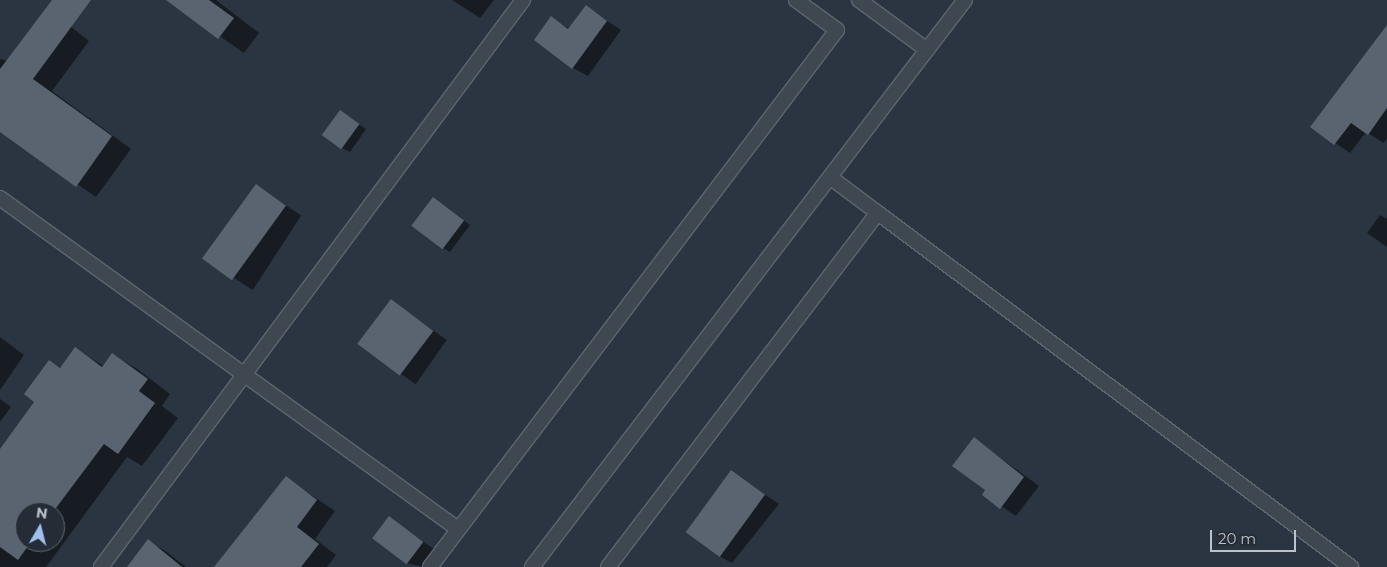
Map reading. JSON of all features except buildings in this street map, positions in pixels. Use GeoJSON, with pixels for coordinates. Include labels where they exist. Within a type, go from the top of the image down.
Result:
{"type":"FeatureCollection","features":[{"type":"Feature","properties":{"kind":"lane"},"geometry":{"type":"LineString","coordinates":[[101,567],[523,0]]}},
{"type":"Feature","properties":{"kind":"lane"},"geometry":{"type":"LineString","coordinates":[[430,567],[836,30],[796,0]]}},
{"type":"Feature","properties":{"kind":"lane"},"geometry":{"type":"LineString","coordinates":[[859,0],[927,50]]}},
{"type":"Feature","properties":{"kind":"lane"},"geometry":{"type":"LineString","coordinates":[[532,567],[965,0]]}},
{"type":"Feature","properties":{"kind":"lane"},"geometry":{"type":"LineString","coordinates":[[830,177],[1351,567]]}},
{"type":"Feature","properties":{"kind":"lane"},"geometry":{"type":"LineString","coordinates":[[0,198],[458,529]]}},
{"type":"Feature","properties":{"kind":"lane"},"geometry":{"type":"LineString","coordinates":[[608,567],[878,213]]}}]}
